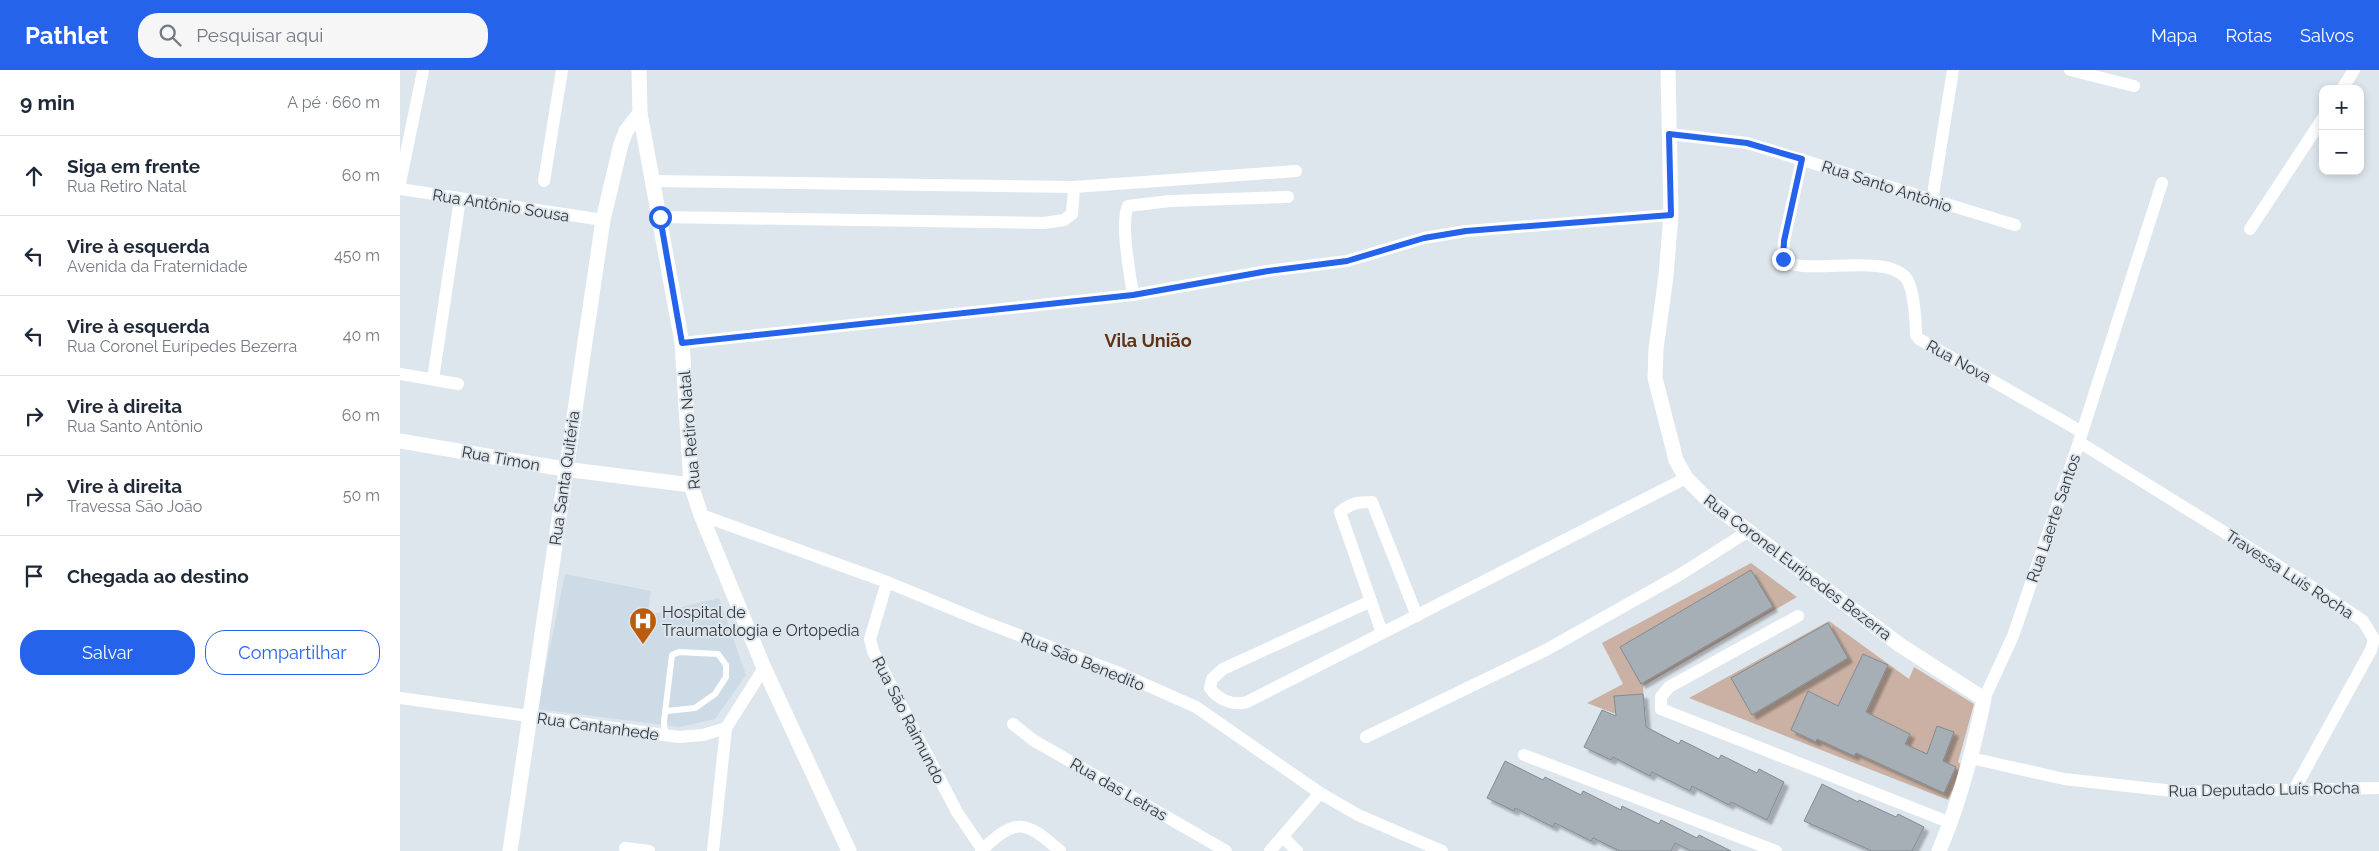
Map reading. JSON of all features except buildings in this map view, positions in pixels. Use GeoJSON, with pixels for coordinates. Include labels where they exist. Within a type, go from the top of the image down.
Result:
{"type":"FeatureCollection","features":[{"type":"Feature","properties":{"kind":"street"},"geometry":{"type":"LineString","coordinates":[[544,181],[562,70]]}},
{"type":"Feature","properties":{"kind":"street","name":"Rua Retiro Natal"},"geometry":{"type":"LineString","coordinates":[[639,70],[640,113],[682,343],[692,485],[701,515],[764,668],[849,851]]}},
{"type":"Feature","properties":{"kind":"street","name":"Rua Coronel Eurípedes Bezerra"},"geometry":{"type":"LineString","coordinates":[[1668,70],[1671,215],[1666,276],[1656,349],[1655,378],[1672,449],[1686,478],[1711,503],[1747,532],[1900,645],[1984,699]]}},
{"type":"Feature","properties":{"kind":"street"},"geometry":{"type":"LineString","coordinates":[[1932,201],[1953,70]]}},
{"type":"Feature","properties":{"kind":"street"},"geometry":{"type":"LineString","coordinates":[[2070,70],[2134,86]]}},
{"type":"Feature","properties":{"kind":"street"},"geometry":{"type":"LineString","coordinates":[[2345,85],[2354,70]]}},
{"type":"Feature","properties":{"kind":"street"},"geometry":{"type":"LineString","coordinates":[[400,183],[423,71]]}},
{"type":"Feature","properties":{"kind":"street","name":"Rua Santa Quitéria"},"geometry":{"type":"LineString","coordinates":[[510,851],[564,469],[603,220],[621,144],[626,131],[640,113]]}},
{"type":"Feature","properties":{"kind":"street"},"geometry":{"type":"LineString","coordinates":[[2250,229],[2319,124]]}},
{"type":"Feature","properties":{"kind":"street","name":"Rua Santo Antônio"},"geometry":{"type":"LineString","coordinates":[[1669,134],[1747,143],[2015,225]]}},
{"type":"Feature","properties":{"kind":"street","name":"Rua Nova"},"geometry":{"type":"LineString","coordinates":[[1802,159],[1784,241],[1783,259],[1787,263],[1800,266],[1854,265],[1890,269],[1902,274],[1910,286],[1916,335],[1919,339],[2080,437]]}},
{"type":"Feature","properties":{"kind":"street"},"geometry":{"type":"LineString","coordinates":[[653,181],[1074,186],[1296,172]]}},
{"type":"Feature","properties":{"kind":"street","name":"Rua Laerte Santos"},"geometry":{"type":"LineString","coordinates":[[1939,851],[1951,823],[1971,758],[1984,699],[2013,636],[2162,183]]}},
{"type":"Feature","properties":{"kind":"street"},"geometry":{"type":"LineString","coordinates":[[660,217],[1044,223],[1064,220],[1072,214],[1074,186]]}},
{"type":"Feature","properties":{"kind":"street","name":"Rua Antônio Sousa"},"geometry":{"type":"LineString","coordinates":[[400,189],[603,220]]}},
{"type":"Feature","properties":{"kind":"street"},"geometry":{"type":"LineString","coordinates":[[1133,295],[1125,227],[1125,212],[1128,206],[1170,201],[1288,197]]}},
{"type":"Feature","properties":{"kind":"street"},"geometry":{"type":"LineString","coordinates":[[433,379],[460,199]]}},
{"type":"Feature","properties":{"kind":"street"},"geometry":{"type":"LineString","coordinates":[[682,343],[1133,295],[1268,271],[1347,261],[1424,238],[1466,231],[1671,215]]}},
{"type":"Feature","properties":{"kind":"street"},"geometry":{"type":"LineString","coordinates":[[400,374],[458,384]]}},
{"type":"Feature","properties":{"kind":"street","name":"Travessa Luís Rocha"},"geometry":{"type":"LineString","coordinates":[[2080,437],[2363,621],[2374,639],[2371,650],[2294,790]]}},
{"type":"Feature","properties":{"kind":"street","name":"Rua Timon"},"geometry":{"type":"LineString","coordinates":[[400,441],[564,469],[692,485]]}},
{"type":"Feature","properties":{"kind":"street"},"geometry":{"type":"LineString","coordinates":[[1371,601],[1223,669],[1212,679],[1210,688],[1214,694],[1232,703],[1240,704],[1247,702],[1686,478]]}},
{"type":"Feature","properties":{"kind":"street"},"geometry":{"type":"LineString","coordinates":[[1382,633],[1340,512],[1349,504],[1372,502],[1416,616]]}},
{"type":"Feature","properties":{"kind":"street","name":"Rua São Benedito"},"geometry":{"type":"LineString","coordinates":[[701,515],[886,582],[984,622],[1117,672],[1196,707],[1320,792],[1358,815],[1442,851]]}},
{"type":"Feature","properties":{"kind":"street"},"geometry":{"type":"LineString","coordinates":[[1366,737],[1546,650],[1681,574],[1747,532]]}},
{"type":"Feature","properties":{"kind":"street","name":"Rua São Raimundo"},"geometry":{"type":"LineString","coordinates":[[886,582],[870,639],[873,651],[879,666],[956,812],[981,850],[1004,832],[1022,826],[1037,831],[1060,851]]}},
{"type":"Feature","properties":{"kind":"street"},"geometry":{"type":"LineString","coordinates":[[1798,616],[1669,687],[1660,697],[1661,709],[1951,823]]}},
{"type":"Feature","properties":{"kind":"street"},"geometry":{"type":"LineString","coordinates":[[713,851],[726,728],[764,668]]}},
{"type":"Feature","properties":{"kind":"street","name":"Rua Cantanhede"},"geometry":{"type":"LineString","coordinates":[[400,698],[679,737],[703,735],[726,728]]}},
{"type":"Feature","properties":{"kind":"street","name":"Rua das Letras"},"geometry":{"type":"LineString","coordinates":[[1013,724],[1033,740],[1226,851]]}},
{"type":"Feature","properties":{"kind":"street"},"geometry":{"type":"LineString","coordinates":[[1524,754],[1776,851]]}},
{"type":"Feature","properties":{"kind":"street","name":"Rua Deputado Luís Rocha"},"geometry":{"type":"LineString","coordinates":[[1971,758],[2064,779],[2182,792],[2379,788]]}},
{"type":"Feature","properties":{"kind":"street"},"geometry":{"type":"LineString","coordinates":[[1270,851],[1320,792]]}},
{"type":"Feature","properties":{"kind":"street"},"geometry":{"type":"LineString","coordinates":[[1283,837],[1297,851]]}},
{"type":"Feature","properties":{"kind":"street"},"geometry":{"type":"LineString","coordinates":[[625,848],[648,851]]}},
{"type":"Feature","properties":{"kind":"lane"},"geometry":{"type":"LineString","coordinates":[[665,735],[664,721],[667,711],[672,655],[679,652],[718,654],[726,665],[726,677],[715,694],[695,708],[667,711]]}},
{"type":"Feature","properties":{"kind":"shaded area"},"geometry":{"type":"Polygon","coordinates":[[[1751,563],[1797,597],[1643,686],[1645,725],[1587,703],[1623,684],[1602,643],[1751,563]]]}},
{"type":"Feature","properties":{"kind":"shaded area","name":"Hospital de Traumatologia e Ortopedia"},"geometry":{"type":"Polygon","coordinates":[[[565,574],[651,591],[648,615],[719,598],[746,675],[715,719],[680,727],[537,709],[565,574]]]}},
{"type":"Feature","properties":{"kind":"shaded area"},"geometry":{"type":"Polygon","coordinates":[[[1829,621],[1909,679],[1914,667],[1974,704],[1958,762],[1963,766],[1948,800],[1689,698],[1829,621]]]}},
{"type":"Feature","properties":{"kind":"place","name":"Hospital de Traumatologia e Ortopedia"},"geometry":{"type":"Point","coordinates":[643,645]}},
{"type":"Feature","properties":{"kind":"district","name":"Vila União"},"geometry":{"type":"Point","coordinates":[1148,341]}},
{"type":"Feature","properties":{"kind":"route"},"geometry":{"type":"LineString","coordinates":[[660,217],[682,343],[1133,295],[1268,271],[1347,261],[1424,238],[1466,231],[1671,215],[1669,134],[1747,143],[1802,159],[1789,214],[1783,259]]}}]}
